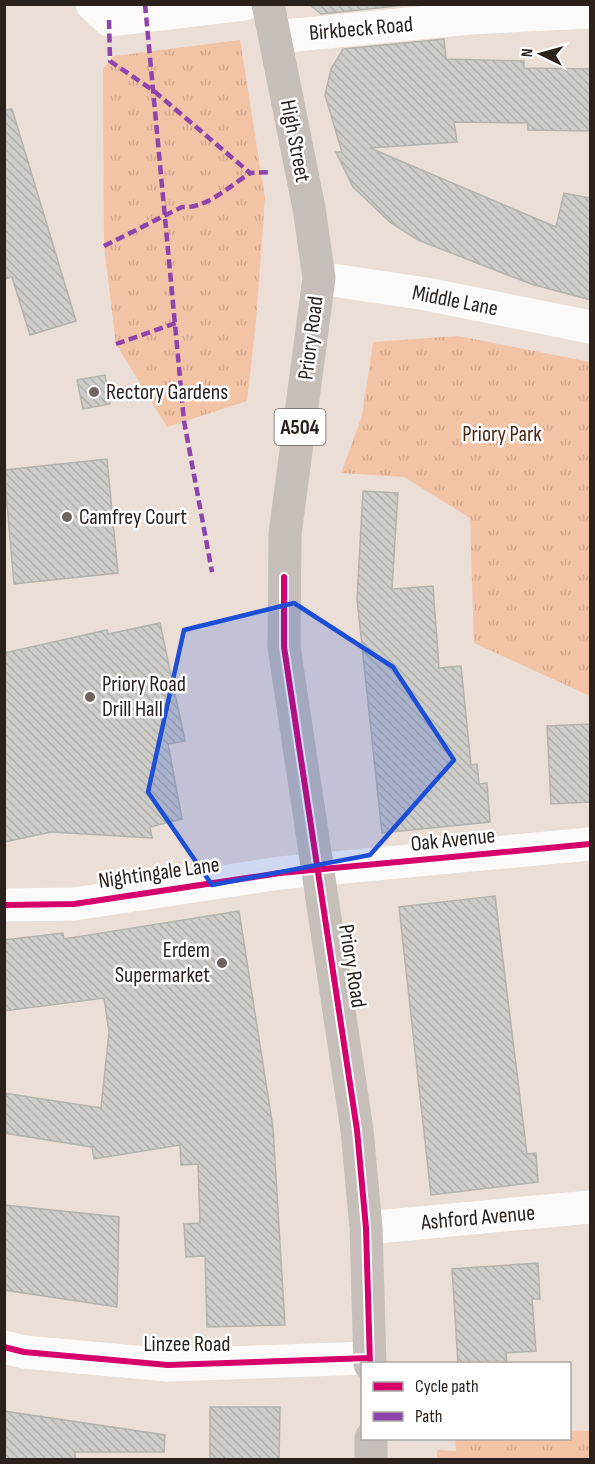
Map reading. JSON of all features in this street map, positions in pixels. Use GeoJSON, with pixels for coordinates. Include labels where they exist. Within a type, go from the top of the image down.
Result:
{"type":"FeatureCollection","features":[{"type":"Feature","properties":{"kind":"main road","name":"High Street"},"geometry":{"type":"LineString","coordinates":[[268,4],[309,208],[319,278]]}},
{"type":"Feature","properties":{"kind":"main road","name":"Priory Road"},"geometry":{"type":"LineString","coordinates":[[319,278],[285,534],[284,647],[349,1067],[366,1228],[370,1361]]}},
{"type":"Feature","properties":{"kind":"main road"},"geometry":{"type":"LineString","coordinates":[[371,1440],[371,1460]]}},
{"type":"Feature","properties":{"kind":"street"},"geometry":{"type":"LineString","coordinates":[[92,4],[109,20],[244,4]]}},
{"type":"Feature","properties":{"kind":"street","name":"Birkbeck Road"},"geometry":{"type":"LineString","coordinates":[[276,37],[469,11],[591,12]]}},
{"type":"Feature","properties":{"kind":"street","name":"Middle Lane"},"geometry":{"type":"LineString","coordinates":[[319,278],[426,294],[591,327]]}},
{"type":"Feature","properties":{"kind":"street","name":"Oak Avenue"},"geometry":{"type":"LineString","coordinates":[[318,870],[591,844]]}},
{"type":"Feature","properties":{"kind":"street","name":"Nightingale Lane"},"geometry":{"type":"LineString","coordinates":[[4,906],[74,903],[280,873],[318,870]]}},
{"type":"Feature","properties":{"kind":"street","name":"Ashford Avenue"},"geometry":{"type":"LineString","coordinates":[[366,1228],[591,1207]]}},
{"type":"Feature","properties":{"kind":"street","name":"Linzee Road"},"geometry":{"type":"LineString","coordinates":[[4,1347],[24,1352],[168,1365],[370,1361]]}},
{"type":"Feature","properties":{"kind":"highlighted area"},"geometry":{"type":"Polygon","coordinates":[[[294,603],[393,667],[454,760],[370,855],[212,885],[148,792],[184,630],[294,603]]]}},
{"type":"Feature","properties":{"kind":"green space"},"geometry":{"type":"Polygon","coordinates":[[[240,40],[265,198],[256,321],[247,401],[167,427],[116,344],[104,246],[103,69],[114,56],[240,40]]]}},
{"type":"Feature","properties":{"kind":"green space","name":"Priory Park"},"geometry":{"type":"Polygon","coordinates":[[[458,336],[590,362],[590,696],[474,643],[470,518],[404,477],[341,473],[362,416],[373,342],[458,336]]]}},
{"type":"Feature","properties":{"kind":"green space"},"geometry":{"type":"Polygon","coordinates":[[[571,1431],[590,1431],[590,1459],[437,1459],[437,1450],[456,1451],[455,1440],[571,1440],[571,1431]]]}},
{"type":"Feature","properties":{"kind":"building"},"geometry":{"type":"Polygon","coordinates":[[[309,4],[415,4],[321,14],[309,4]]]}},
{"type":"Feature","properties":{"kind":"building"},"geometry":{"type":"Polygon","coordinates":[[[444,39],[446,59],[524,61],[524,68],[591,69],[591,131],[528,130],[528,123],[454,122],[457,142],[370,148],[556,227],[564,193],[591,198],[591,300],[531,284],[418,240],[391,223],[353,187],[336,152],[342,152],[325,95],[331,69],[343,49],[444,39]]]}},
{"type":"Feature","properties":{"kind":"building"},"geometry":{"type":"Polygon","coordinates":[[[12,109],[76,321],[30,335],[12,277],[4,279],[4,110],[12,109]]]}},
{"type":"Feature","properties":{"kind":"building","name":"Rectory Gardens"},"geometry":{"type":"Polygon","coordinates":[[[105,375],[110,404],[83,409],[77,380],[105,375]]]}},
{"type":"Feature","properties":{"kind":"building","name":"Camfrey Court"},"geometry":{"type":"Polygon","coordinates":[[[107,459],[118,573],[14,584],[4,470],[107,459]]]}},
{"type":"Feature","properties":{"kind":"building"},"geometry":{"type":"Polygon","coordinates":[[[363,491],[398,493],[392,589],[433,586],[439,668],[461,666],[471,765],[477,764],[479,784],[487,783],[490,822],[382,833],[357,599],[363,491]]]}},
{"type":"Feature","properties":{"kind":"building","name":"Priory Road Drill Hall"},"geometry":{"type":"Polygon","coordinates":[[[160,623],[185,741],[168,744],[182,819],[150,827],[152,838],[51,832],[4,842],[4,653],[107,630],[108,634],[160,623]]]}},
{"type":"Feature","properties":{"kind":"building"},"geometry":{"type":"Polygon","coordinates":[[[591,724],[591,802],[551,804],[547,726],[591,724]]]}},
{"type":"Feature","properties":{"kind":"building"},"geometry":{"type":"Polygon","coordinates":[[[495,896],[527,1154],[536,1153],[538,1182],[431,1195],[399,907],[495,896]]]}},
{"type":"Feature","properties":{"kind":"building"},"geometry":{"type":"Polygon","coordinates":[[[239,911],[273,1128],[285,1325],[207,1327],[205,1256],[186,1257],[184,1224],[200,1223],[198,1164],[181,1165],[180,1145],[94,1159],[92,1147],[4,1133],[4,1093],[101,1108],[109,1032],[104,998],[4,1011],[4,940],[63,933],[64,939],[239,911]]]}},
{"type":"Feature","properties":{"kind":"building"},"geometry":{"type":"Polygon","coordinates":[[[4,1205],[119,1217],[117,1307],[4,1290],[4,1205]]]}},
{"type":"Feature","properties":{"kind":"building"},"geometry":{"type":"Polygon","coordinates":[[[538,1263],[540,1299],[532,1299],[536,1351],[506,1353],[507,1362],[458,1362],[452,1269],[538,1263]]]}},
{"type":"Feature","properties":{"kind":"building"},"geometry":{"type":"Polygon","coordinates":[[[210,1407],[280,1407],[279,1460],[210,1460],[210,1407]]]}},
{"type":"Feature","properties":{"kind":"building"},"geometry":{"type":"Polygon","coordinates":[[[4,1411],[165,1435],[164,1452],[75,1452],[75,1460],[4,1460],[4,1411]]]}},
{"type":"Feature","properties":{"kind":"marked path"},"geometry":{"type":"LineString","coordinates":[[145,4],[184,421],[212,572]]}},
{"type":"Feature","properties":{"kind":"marked path"},"geometry":{"type":"LineString","coordinates":[[109,20],[110,61],[154,91],[250,173],[271,172]]}},
{"type":"Feature","properties":{"kind":"marked path"},"geometry":{"type":"LineString","coordinates":[[104,246],[182,207],[191,207],[209,201],[250,173]]}},
{"type":"Feature","properties":{"kind":"marked path"},"geometry":{"type":"LineString","coordinates":[[116,344],[176,323]]}},
{"type":"Feature","properties":{"kind":"cycle path"},"geometry":{"type":"LineString","coordinates":[[284,577],[284,647],[357,1130],[366,1228],[370,1362]]}},
{"type":"Feature","properties":{"kind":"cycle path"},"geometry":{"type":"LineString","coordinates":[[4,905],[74,904],[280,873],[590,844]]}},
{"type":"Feature","properties":{"kind":"cycle path"},"geometry":{"type":"LineString","coordinates":[[4,1347],[24,1352],[168,1365],[369,1358]]}},
{"type":"Feature","properties":{"kind":"place","name":"Rectory Gardens"},"geometry":{"type":"Point","coordinates":[94,392]}},
{"type":"Feature","properties":{"kind":"place","name":"Camfrey Court"},"geometry":{"type":"Point","coordinates":[67,517]}},
{"type":"Feature","properties":{"kind":"place","name":"Priory Road Drill Hall"},"geometry":{"type":"Point","coordinates":[90,697]}},
{"type":"Feature","properties":{"kind":"place","name":"Erdem Supermarket"},"geometry":{"type":"Point","coordinates":[222,963]}}]}
